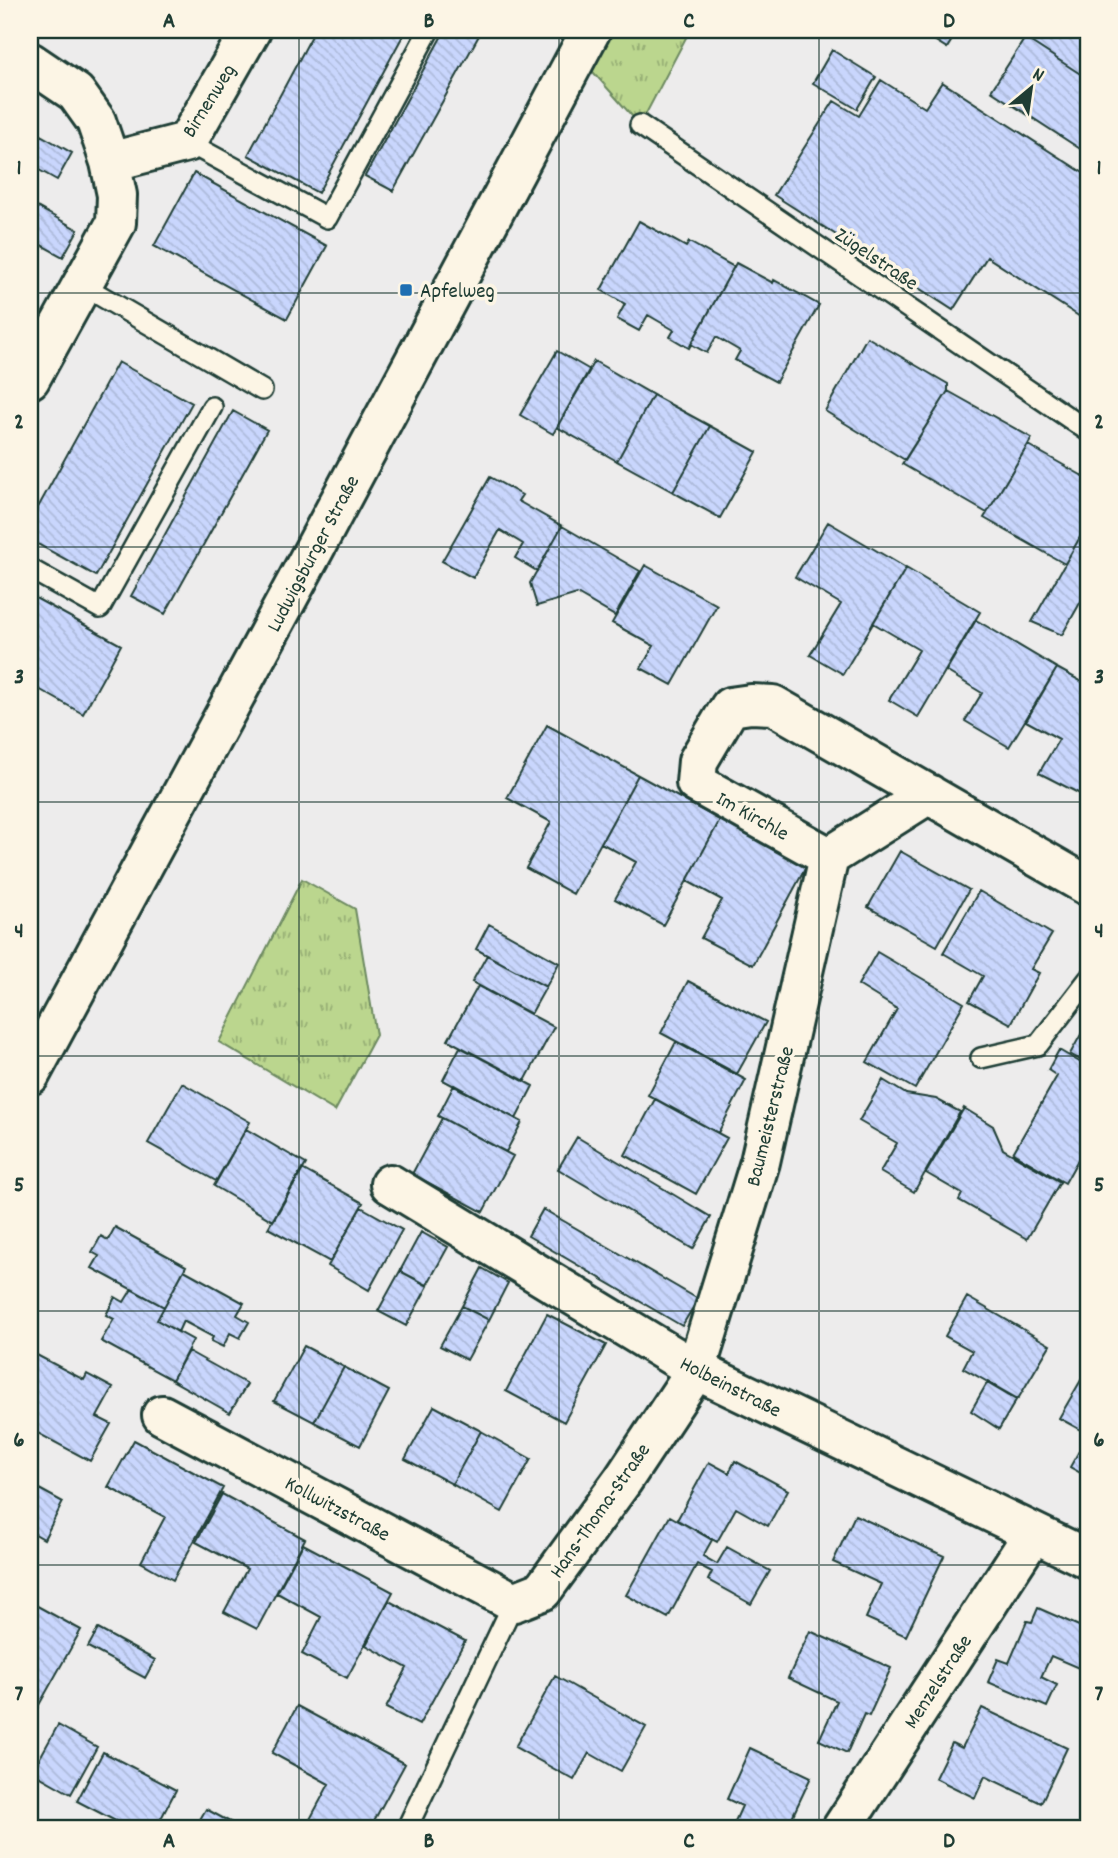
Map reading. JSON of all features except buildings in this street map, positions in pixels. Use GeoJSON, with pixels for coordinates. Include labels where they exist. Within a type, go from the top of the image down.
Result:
{"type":"FeatureCollection","features":[{"type":"Feature","properties":{"kind":"street","name":"Birnenweg"},"geometry":{"type":"LineString","coordinates":[[110,162],[187,142],[251,30]]}},
{"type":"Feature","properties":{"kind":"street","name":"Ludwigsburger Straße"},"geometry":{"type":"LineString","coordinates":[[30,1074],[591,30]]}},
{"type":"Feature","properties":{"kind":"street"},"geometry":{"type":"LineString","coordinates":[[30,62],[76,93],[96,121],[110,162],[117,195],[116,223],[30,379]]}},
{"type":"Feature","properties":{"kind":"street","name":"Im Kirchle"},"geometry":{"type":"LineString","coordinates":[[829,857],[696,783],[698,761],[730,707],[773,705],[1088,886]]}},
{"type":"Feature","properties":{"kind":"street"},"geometry":{"type":"LineString","coordinates":[[829,857],[929,794]]}},
{"type":"Feature","properties":{"kind":"street","name":"Baumeisterstraße"},"geometry":{"type":"LineString","coordinates":[[696,1370],[760,1162],[829,857]]}},
{"type":"Feature","properties":{"kind":"street","name":"Holbeinstraße"},"geometry":{"type":"LineString","coordinates":[[390,1184],[696,1370],[1088,1559]]}},
{"type":"Feature","properties":{"kind":"street","name":"Hans-Thoma-Straße"},"geometry":{"type":"LineString","coordinates":[[514,1602],[542,1591],[623,1480],[696,1370]]}},
{"type":"Feature","properties":{"kind":"street","name":"Kollwitzstraße"},"geometry":{"type":"LineString","coordinates":[[162,1415],[514,1602]]}},
{"type":"Feature","properties":{"kind":"street","name":"Menzelstraße"},"geometry":{"type":"LineString","coordinates":[[842,1828],[1033,1534]]}},
{"type":"Feature","properties":{"kind":"lane"},"geometry":{"type":"LineString","coordinates":[[187,142],[327,218],[429,30]]}},
{"type":"Feature","properties":{"kind":"lane","name":"Zügelstraße"},"geometry":{"type":"LineString","coordinates":[[640,125],[1088,431]]}},
{"type":"Feature","properties":{"kind":"lane"},"geometry":{"type":"LineString","coordinates":[[82,285],[262,390]]}},
{"type":"Feature","properties":{"kind":"lane"},"geometry":{"type":"LineString","coordinates":[[30,569],[100,608],[212,407]]}},
{"type":"Feature","properties":{"kind":"lane"},"geometry":{"type":"LineString","coordinates":[[981,1058],[1038,1045],[1088,980]]}},
{"type":"Feature","properties":{"kind":"lane"},"geometry":{"type":"LineString","coordinates":[[407,1828],[514,1602]]}},
{"type":"Feature","properties":{"kind":"green space"},"geometry":{"type":"Polygon","coordinates":[[[591,30],[690,30],[640,125],[578,55],[591,30]]]}},
{"type":"Feature","properties":{"kind":"green space"},"geometry":{"type":"Polygon","coordinates":[[[302,879],[355,909],[376,1035],[335,1111],[219,1042],[302,879]]]}},
{"type":"Feature","properties":{"kind":"place","name":"Apfelweg"},"geometry":{"type":"Point","coordinates":[406,290]}}]}
